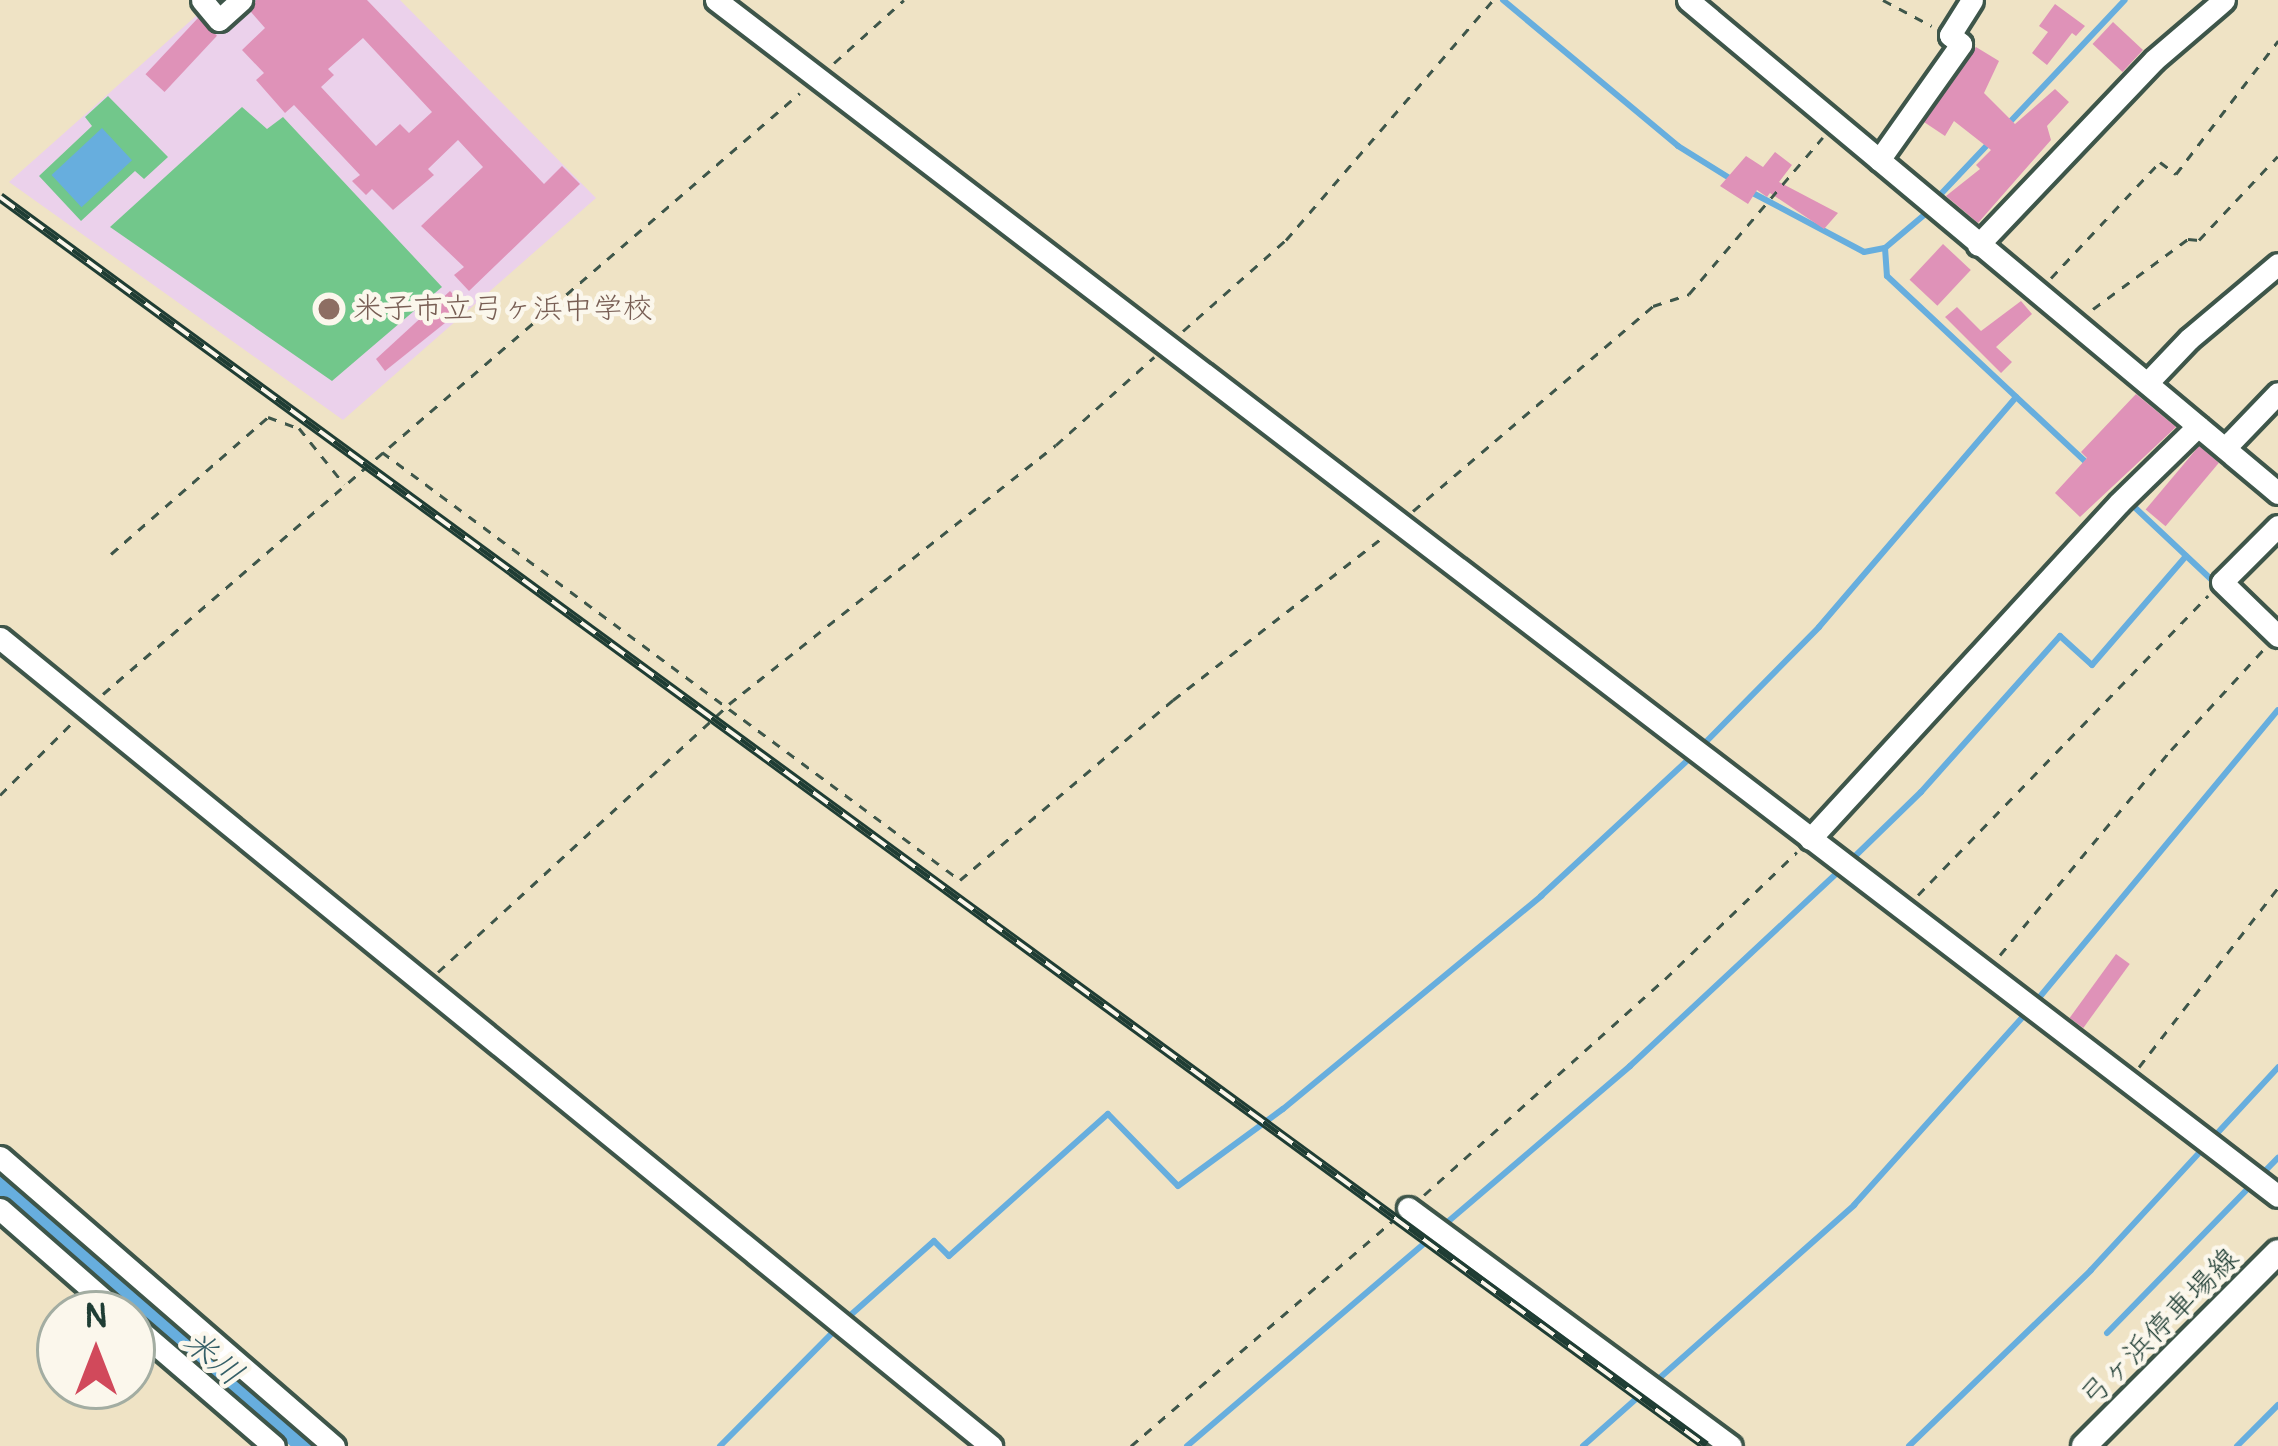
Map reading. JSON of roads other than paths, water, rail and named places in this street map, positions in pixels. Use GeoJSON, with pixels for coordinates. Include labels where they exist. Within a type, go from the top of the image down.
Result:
{"type":"FeatureCollection","features":[{"type":"Feature","properties":{"kind":"main road","name":"弓ヶ浜停車場線"},"geometry":{"type":"LineString","coordinates":[[2084,1446],[2278,1252]]}},
{"type":"Feature","properties":{"kind":"street"},"geometry":{"type":"LineString","coordinates":[[204,2],[219,20],[242,0]]}},
{"type":"Feature","properties":{"kind":"street"},"geometry":{"type":"LineString","coordinates":[[716,0],[2278,1196]]}},
{"type":"Feature","properties":{"kind":"street"},"geometry":{"type":"LineString","coordinates":[[1688,0],[2278,493]]}},
{"type":"Feature","properties":{"kind":"street"},"geometry":{"type":"LineString","coordinates":[[1879,160],[1961,44],[1950,35],[1972,0]]}},
{"type":"Feature","properties":{"kind":"street"},"geometry":{"type":"LineString","coordinates":[[1978,245],[2154,60],[2224,0]]}},
{"type":"Feature","properties":{"kind":"street"},"geometry":{"type":"LineString","coordinates":[[2149,381],[2189,339],[2278,265]]}},
{"type":"Feature","properties":{"kind":"street"},"geometry":{"type":"LineString","coordinates":[[2224,448],[2278,393]]}},
{"type":"Feature","properties":{"kind":"street"},"geometry":{"type":"LineString","coordinates":[[1810,839],[2081,543],[2198,426]]}},
{"type":"Feature","properties":{"kind":"street"},"geometry":{"type":"LineString","coordinates":[[2278,526],[2222,582],[2278,635]]}},
{"type":"Feature","properties":{"kind":"street"},"geometry":{"type":"LineString","coordinates":[[0,638],[991,1446]]}},
{"type":"Feature","properties":{"kind":"street"},"geometry":{"type":"LineString","coordinates":[[0,1156],[334,1446]]}},
{"type":"Feature","properties":{"kind":"street"},"geometry":{"type":"LineString","coordinates":[[1408,1208],[1732,1446]]}},
{"type":"Feature","properties":{"kind":"street"},"geometry":{"type":"LineString","coordinates":[[0,1209],[93,1290]]}},
{"type":"Feature","properties":{"kind":"street"},"geometry":{"type":"LineString","coordinates":[[156,1345],[274,1446]]}},
{"type":"Feature","properties":{"kind":"water"},"geometry":{"type":"Polygon","coordinates":[[[102,128],[132,160],[82,207],[52,175],[102,128]]]}},
{"type":"Feature","properties":{"kind":"waterway"},"geometry":{"type":"LineString","coordinates":[[1503,0],[1678,146],[1731,179]]}},
{"type":"Feature","properties":{"kind":"waterway"},"geometry":{"type":"LineString","coordinates":[[2008,124],[2125,0]]}},
{"type":"Feature","properties":{"kind":"waterway"},"geometry":{"type":"LineString","coordinates":[[1939,196],[1990,142]]}},
{"type":"Feature","properties":{"kind":"waterway"},"geometry":{"type":"LineString","coordinates":[[1747,190],[1864,252],[1885,248],[1923,216]]}},
{"type":"Feature","properties":{"kind":"waterway"},"geometry":{"type":"LineString","coordinates":[[1885,248],[1887,276],[2088,464]]}},
{"type":"Feature","properties":{"kind":"waterway"},"geometry":{"type":"LineString","coordinates":[[845,1320],[934,1241],[949,1256],[1108,1114],[1178,1186],[1283,1109],[1541,896],[1692,756],[1819,627],[2016,397]]}},
{"type":"Feature","properties":{"kind":"waterway"},"geometry":{"type":"LineString","coordinates":[[2128,501],[2215,583]]}},
{"type":"Feature","properties":{"kind":"waterway"},"geometry":{"type":"LineString","coordinates":[[1850,861],[1921,792],[2060,636],[2092,665],[2186,556]]}},
{"type":"Feature","properties":{"kind":"waterway"},"geometry":{"type":"LineString","coordinates":[[1583,1446],[1854,1205],[2028,1011],[2278,710]]}},
{"type":"Feature","properties":{"kind":"waterway"},"geometry":{"type":"LineString","coordinates":[[1444,1225],[1630,1066],[1840,870]]}},
{"type":"Feature","properties":{"kind":"waterway"},"geometry":{"type":"LineString","coordinates":[[1909,1446],[2091,1270],[2278,1067]]}},
{"type":"Feature","properties":{"kind":"waterway"},"geometry":{"type":"LineString","coordinates":[[2107,1333],[2278,1158]]}},
{"type":"Feature","properties":{"kind":"waterway","name":"米川"},"geometry":{"type":"LineString","coordinates":[[0,1177],[316,1446]]}},
{"type":"Feature","properties":{"kind":"waterway"},"geometry":{"type":"LineString","coordinates":[[1187,1446],[1434,1235]]}},
{"type":"Feature","properties":{"kind":"waterway"},"geometry":{"type":"LineString","coordinates":[[720,1446],[836,1329]]}},
{"type":"Feature","properties":{"kind":"waterway"},"geometry":{"type":"LineString","coordinates":[[2237,1446],[2278,1405]]}},
{"type":"Feature","properties":{"kind":"railway"},"geometry":{"type":"LineString","coordinates":[[0,197],[1706,1446]]}},
{"type":"Feature","properties":{"kind":"place","name":"米子市立弓ヶ浜中学校"},"geometry":{"type":"Point","coordinates":[329,309]}}]}
